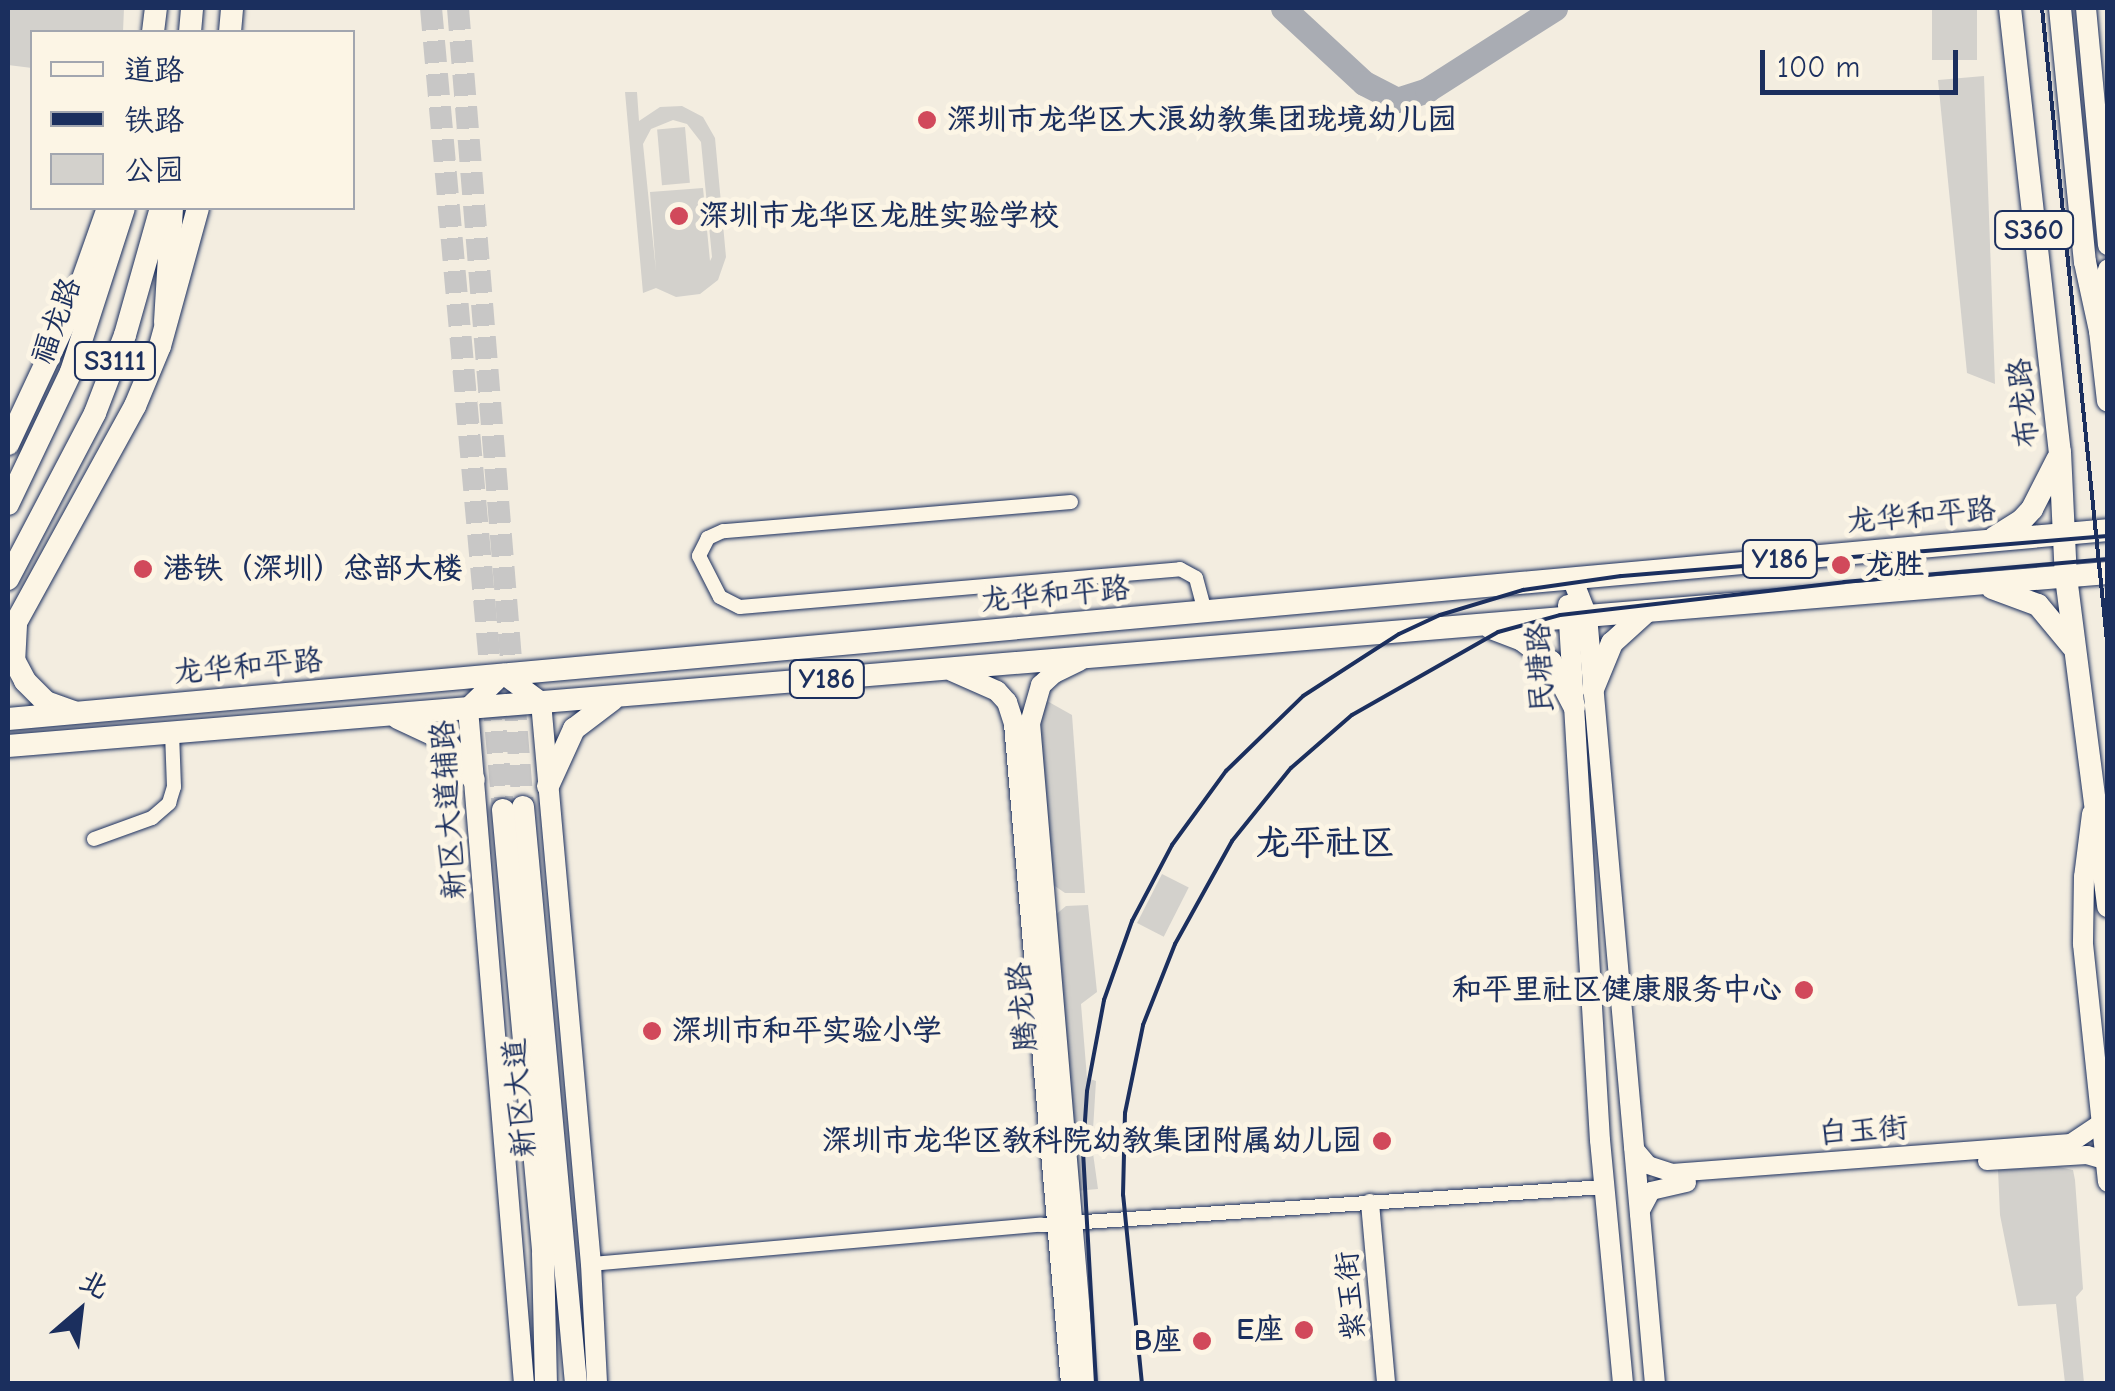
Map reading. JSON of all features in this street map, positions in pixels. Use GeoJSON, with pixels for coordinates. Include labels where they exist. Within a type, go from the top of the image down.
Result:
{"type":"FeatureCollection","features":[{"type":"Feature","properties":{"kind":"main road","name":"布龙路"},"geometry":{"type":"LineString","coordinates":[[2010,8],[2060,452],[2066,577],[2108,906]]}},
{"type":"Feature","properties":{"kind":"main road","name":"S360"},"geometry":{"type":"LineString","coordinates":[[2060,8],[2085,262],[2100,331],[2108,401]]}},
{"type":"Feature","properties":{"kind":"main road"},"geometry":{"type":"LineString","coordinates":[[2086,8],[2108,245]]}},
{"type":"Feature","properties":{"kind":"main road"},"geometry":{"type":"LineString","coordinates":[[8,444],[74,302],[107,210]]}},
{"type":"Feature","properties":{"kind":"main road","name":"福龙路"},"geometry":{"type":"LineString","coordinates":[[12,495],[77,357],[123,210]]}},
{"type":"Feature","properties":{"kind":"main road","name":"S3111"},"geometry":{"type":"LineString","coordinates":[[8,578],[102,398],[125,335],[160,210]]}},
{"type":"Feature","properties":{"kind":"main road"},"geometry":{"type":"LineString","coordinates":[[165,322],[172,210]]}},
{"type":"Feature","properties":{"kind":"main road"},"geometry":{"type":"LineString","coordinates":[[76,713],[46,702],[24,680],[14,660],[12,628],[123,431],[154,361],[197,210]]}},
{"type":"Feature","properties":{"kind":"main road"},"geometry":{"type":"LineString","coordinates":[[2100,331],[2108,269]]}},
{"type":"Feature","properties":{"kind":"main road"},"geometry":{"type":"LineString","coordinates":[[1988,540],[2006,533],[2032,508],[2060,452]]}},
{"type":"Feature","properties":{"kind":"main road","name":"龙华和平路"},"geometry":{"type":"LineString","coordinates":[[8,719],[2108,530]]}},
{"type":"Feature","properties":{"kind":"main road","name":"龙华和平路"},"geometry":{"type":"LineString","coordinates":[[8,746],[2108,573]]}},
{"type":"Feature","properties":{"kind":"main road","name":"民塘路"},"geometry":{"type":"LineString","coordinates":[[1572,578],[1592,689],[1655,1384]]}},
{"type":"Feature","properties":{"kind":"main road"},"geometry":{"type":"LineString","coordinates":[[1974,584],[2038,605],[2064,632],[2076,654]]}},
{"type":"Feature","properties":{"kind":"main road"},"geometry":{"type":"LineString","coordinates":[[1592,689],[1612,642],[1647,611]]}},
{"type":"Feature","properties":{"kind":"main road","name":"民塘路"},"geometry":{"type":"LineString","coordinates":[[1576,617],[1574,706],[1604,1187],[1623,1384]]}},
{"type":"Feature","properties":{"kind":"main road"},"geometry":{"type":"LineString","coordinates":[[1478,625],[1505,631],[1551,662],[1574,706]]}},
{"type":"Feature","properties":{"kind":"main road","name":"腾龙路"},"geometry":{"type":"LineString","coordinates":[[1071,1384],[1030,724],[1042,685],[1054,672],[1092,657]]}},
{"type":"Feature","properties":{"kind":"main road","name":"腾龙路"},"geometry":{"type":"LineString","coordinates":[[945,669],[968,674],[997,691],[1008,702],[1014,724],[1063,1223],[1086,1384]]}},
{"type":"Feature","properties":{"kind":"main road"},"geometry":{"type":"LineString","coordinates":[[503,674],[541,702],[591,1264],[597,1384]]}},
{"type":"Feature","properties":{"kind":"main road","name":"新区大道辅路"},"geometry":{"type":"LineString","coordinates":[[503,674],[468,708],[524,1384]]}},
{"type":"Feature","properties":{"kind":"main road"},"geometry":{"type":"LineString","coordinates":[[548,786],[574,729],[604,703],[626,695]]}},
{"type":"Feature","properties":{"kind":"main road"},"geometry":{"type":"LineString","coordinates":[[385,715],[408,720],[445,740],[474,780]]}},
{"type":"Feature","properties":{"kind":"main road"},"geometry":{"type":"LineString","coordinates":[[8,754],[43,743]]}},
{"type":"Feature","properties":{"kind":"main road","name":"布龙路"},"geometry":{"type":"LineString","coordinates":[[2096,792],[2087,847],[2083,926],[2108,1182]]}},
{"type":"Feature","properties":{"kind":"main road","name":"新区大道"},"geometry":{"type":"LineString","coordinates":[[546,1384],[543,1254],[513,808],[576,1384]]}},
{"type":"Feature","properties":{"kind":"street"},"geometry":{"type":"LineString","coordinates":[[1071,502],[723,531],[708,538],[699,556],[720,598],[740,607],[1180,569],[1196,578],[1205,611]]}},
{"type":"Feature","properties":{"kind":"street"},"geometry":{"type":"LineString","coordinates":[[94,839],[152,818],[168,803],[174,787],[172,733]]}},
{"type":"Feature","properties":{"kind":"street","name":"白玉街"},"geometry":{"type":"LineString","coordinates":[[1633,1147],[1648,1165],[1672,1173],[2071,1143],[2101,1123]]}},
{"type":"Feature","properties":{"kind":"street","name":"白玉街"},"geometry":{"type":"LineString","coordinates":[[1639,1214],[1652,1191],[1671,1184],[2077,1155],[2104,1160]]}},
{"type":"Feature","properties":{"kind":"street"},"geometry":{"type":"LineString","coordinates":[[591,1264],[1063,1223],[1604,1187]]}},
{"type":"Feature","properties":{"kind":"street","name":"紫玉街"},"geometry":{"type":"LineString","coordinates":[[1370,1203],[1386,1384]]}},
{"type":"Feature","properties":{"kind":"green space"},"geometry":{"type":"Polygon","coordinates":[[[8,8],[124,8],[123,30],[30,30],[30,68],[8,65],[8,8]]]}},
{"type":"Feature","properties":{"kind":"green space"},"geometry":{"type":"Polygon","coordinates":[[[1932,8],[1977,8],[1977,60],[1932,60],[1932,8]]]}},
{"type":"Feature","properties":{"kind":"green space"},"geometry":{"type":"Polygon","coordinates":[[[1984,76],[1995,384],[1967,373],[1938,80],[1984,76]]]}},
{"type":"Feature","properties":{"kind":"green space"},"geometry":{"type":"Polygon","coordinates":[[[625,92],[637,92],[639,121],[660,107],[682,106],[703,117],[715,138],[726,257],[718,280],[700,294],[676,297],[656,288],[643,293],[625,92]],[[673,120],[651,129],[643,144],[656,271],[650,192],[703,188],[710,261],[712,257],[701,142],[687,124],[673,120]]]}},
{"type":"Feature","properties":{"kind":"green space"},"geometry":{"type":"Polygon","coordinates":[[[685,127],[690,183],[662,185],[657,129],[685,127]]]}},
{"type":"Feature","properties":{"kind":"green space"},"geometry":{"type":"Polygon","coordinates":[[[1040,697],[1072,715],[1085,893],[1065,893],[1052,884],[1037,719],[1040,697]]]}},
{"type":"Feature","properties":{"kind":"green space"},"geometry":{"type":"Polygon","coordinates":[[[1162,874],[1189,888],[1164,937],[1137,923],[1162,874]]]}},
{"type":"Feature","properties":{"kind":"green space"},"geometry":{"type":"Polygon","coordinates":[[[1088,905],[1097,992],[1081,1004],[1087,1078],[1096,1081],[1092,1146],[1098,1189],[1075,1191],[1054,916],[1066,906],[1088,905]]]}},
{"type":"Feature","properties":{"kind":"green space"},"geometry":{"type":"Polygon","coordinates":[[[1998,1170],[2073,1170],[2075,1180],[2083,1289],[2076,1297],[2084,1383],[2065,1383],[2056,1304],[2018,1306],[2000,1215],[1998,1170]]]}},
{"type":"Feature","properties":{"kind":"waterway"},"geometry":{"type":"LineString","coordinates":[[1283,8],[1364,83],[1397,100],[1427,90],[1555,8]]}},
{"type":"Feature","properties":{"kind":"tunnel"},"geometry":{"type":"LineString","coordinates":[[431,8],[503,810]]}},
{"type":"Feature","properties":{"kind":"tunnel"},"geometry":{"type":"LineString","coordinates":[[458,8],[523,807]]}},
{"type":"Feature","properties":{"kind":"railway"},"geometry":{"type":"LineString","coordinates":[[2042,8],[2108,651]]}},
{"type":"Feature","properties":{"kind":"railway"},"geometry":{"type":"LineString","coordinates":[[1096,1384],[1083,1150],[1087,1091],[1104,1000],[1132,921],[1172,845],[1226,771],[1303,696],[1399,634],[1440,615],[1523,590],[1621,576],[2108,536]]}},
{"type":"Feature","properties":{"kind":"railway"},"geometry":{"type":"LineString","coordinates":[[1142,1384],[1123,1195],[1125,1113],[1143,1025],[1175,944],[1232,841],[1291,768],[1352,715],[1498,632],[1560,615],[1844,582],[2108,559]]}},
{"type":"Feature","properties":{"kind":"place","name":"深圳市龙华区大浪幼教集团珑境幼儿园"},"geometry":{"type":"Point","coordinates":[927,120]}},
{"type":"Feature","properties":{"kind":"place","name":"深圳市龙华区龙胜实验学校"},"geometry":{"type":"Point","coordinates":[679,216]}},
{"type":"Feature","properties":{"kind":"place","name":"龙胜"},"geometry":{"type":"Point","coordinates":[1841,565]}},
{"type":"Feature","properties":{"kind":"place","name":"港铁（深圳）总部大楼"},"geometry":{"type":"Point","coordinates":[143,569]}},
{"type":"Feature","properties":{"kind":"place","name":"和平里社区健康服务中心"},"geometry":{"type":"Point","coordinates":[1804,990]}},
{"type":"Feature","properties":{"kind":"place","name":"深圳市和平实验小学"},"geometry":{"type":"Point","coordinates":[652,1031]}},
{"type":"Feature","properties":{"kind":"place","name":"深圳市龙华区教科院幼教集团附属幼儿园"},"geometry":{"type":"Point","coordinates":[1382,1141]}},
{"type":"Feature","properties":{"kind":"place","name":"E座"},"geometry":{"type":"Point","coordinates":[1304,1330]}},
{"type":"Feature","properties":{"kind":"place","name":"B座"},"geometry":{"type":"Point","coordinates":[1202,1341]}},
{"type":"Feature","properties":{"kind":"district","name":"龙平社区"},"geometry":{"type":"Point","coordinates":[1325,843]}}]}
